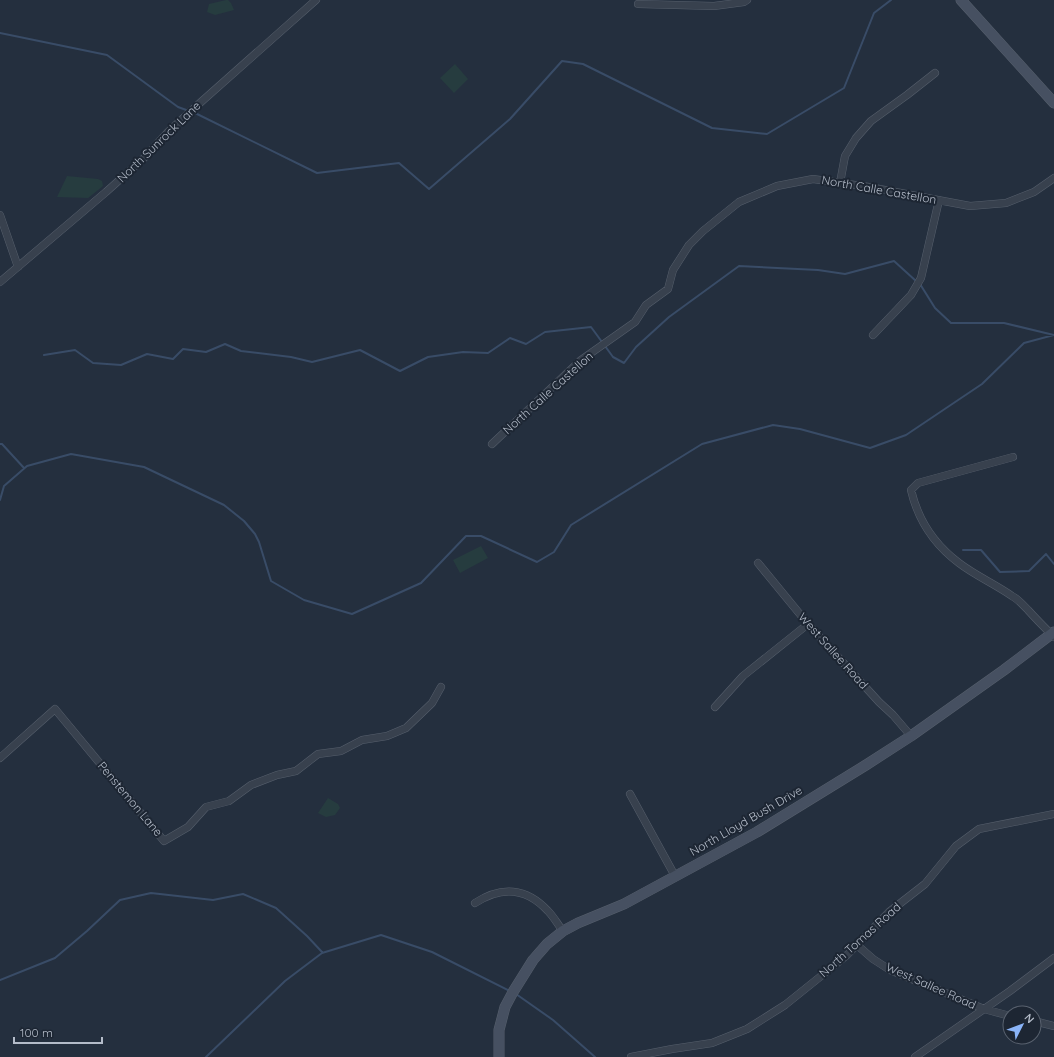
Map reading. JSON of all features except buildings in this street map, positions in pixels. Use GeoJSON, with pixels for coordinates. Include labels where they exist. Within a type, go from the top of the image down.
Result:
{"type":"FeatureCollection","features":[{"type":"Feature","properties":{"kind":"street","name":"North Sunrock Lane"},"geometry":{"type":"LineString","coordinates":[[0,282],[133,168],[201,102],[316,0]]}},
{"type":"Feature","properties":{"kind":"street"},"geometry":{"type":"LineString","coordinates":[[638,4],[714,6],[744,2],[747,0]]}},
{"type":"Feature","properties":{"kind":"street"},"geometry":{"type":"LineString","coordinates":[[961,0],[1054,103]]}},
{"type":"Feature","properties":{"kind":"street"},"geometry":{"type":"LineString","coordinates":[[840,183],[845,156],[856,138],[871,121],[935,73]]}},
{"type":"Feature","properties":{"kind":"street","name":"North Calle Castellon"},"geometry":{"type":"LineString","coordinates":[[492,444],[581,360],[635,322],[646,305],[668,289],[673,270],[689,245],[703,231],[739,202],[777,186],[813,179],[970,206],[1006,203],[1034,192],[1054,178]]}},
{"type":"Feature","properties":{"kind":"street"},"geometry":{"type":"LineString","coordinates":[[873,335],[911,295],[921,278],[939,200]]}},
{"type":"Feature","properties":{"kind":"street"},"geometry":{"type":"LineString","coordinates":[[0,215],[18,267]]}},
{"type":"Feature","properties":{"kind":"street"},"geometry":{"type":"LineString","coordinates":[[1013,457],[918,483],[911,490],[918,513],[924,524],[934,539],[947,553],[960,564],[1014,596],[1053,635]]}},
{"type":"Feature","properties":{"kind":"street","name":"West Sallee Road"},"geometry":{"type":"LineString","coordinates":[[758,563],[808,624],[911,736]]}},
{"type":"Feature","properties":{"kind":"street"},"geometry":{"type":"LineString","coordinates":[[715,706],[743,676],[808,624]]}},
{"type":"Feature","properties":{"kind":"street","name":"North Lloyd Bush Drive"},"geometry":{"type":"LineString","coordinates":[[499,1057],[499,1030],[505,1007],[533,960],[547,944],[563,931],[578,923],[624,904],[757,832],[911,736],[1053,635]]}},
{"type":"Feature","properties":{"kind":"street","name":"Penstemon Lane"},"geometry":{"type":"LineString","coordinates":[[0,758],[55,709],[164,841],[188,827],[206,807],[229,801],[251,785],[270,777],[296,771],[318,754],[341,750],[362,740],[387,736],[406,728],[432,702],[442,686]]}},
{"type":"Feature","properties":{"kind":"street"},"geometry":{"type":"LineString","coordinates":[[630,794],[675,876]]}},
{"type":"Feature","properties":{"kind":"street","name":"North Tomas Road"},"geometry":{"type":"LineString","coordinates":[[631,1057],[712,1043],[747,1029],[785,1005],[846,956],[889,912],[925,884],[956,846],[979,829],[1054,814]]}},
{"type":"Feature","properties":{"kind":"street"},"geometry":{"type":"LineString","coordinates":[[475,904],[486,896],[494,893],[507,891],[521,892],[534,898],[548,911],[563,931]]}},
{"type":"Feature","properties":{"kind":"street","name":"West Sallee Road"},"geometry":{"type":"LineString","coordinates":[[857,944],[873,959],[890,970],[984,1009],[1002,1014]]}},
{"type":"Feature","properties":{"kind":"street"},"geometry":{"type":"LineString","coordinates":[[915,1057],[1054,958]]}},
{"type":"Feature","properties":{"kind":"street"},"geometry":{"type":"LineString","coordinates":[[1042,1023],[1054,1026]]}},
{"type":"Feature","properties":{"kind":"green space"},"geometry":{"type":"Polygon","coordinates":[[[226,0],[231,3],[234,10],[215,15],[207,12],[209,4],[226,0]]]}},
{"type":"Feature","properties":{"kind":"green space"},"geometry":{"type":"Polygon","coordinates":[[[455,64],[468,79],[454,93],[440,78],[455,64]]]}},
{"type":"Feature","properties":{"kind":"green space"},"geometry":{"type":"Polygon","coordinates":[[[67,176],[98,179],[102,181],[103,186],[88,198],[57,197],[67,176]]]}},
{"type":"Feature","properties":{"kind":"green space"},"geometry":{"type":"Polygon","coordinates":[[[481,546],[488,558],[460,573],[453,560],[481,546]]]}},
{"type":"Feature","properties":{"kind":"green space"},"geometry":{"type":"Polygon","coordinates":[[[328,798],[338,804],[340,808],[335,815],[326,817],[318,813],[328,798]]]}},
{"type":"Feature","properties":{"kind":"waterway"},"geometry":{"type":"LineString","coordinates":[[193,112],[317,173],[399,163],[429,189],[510,119],[562,61],[583,64],[712,128],[767,134],[844,88],[874,13],[891,0]]}},
{"type":"Feature","properties":{"kind":"waterway"},"geometry":{"type":"LineString","coordinates":[[0,33],[107,55],[178,107],[189,111]]}},
{"type":"Feature","properties":{"kind":"waterway"},"geometry":{"type":"LineString","coordinates":[[605,346],[613,357],[624,363],[636,347],[669,317],[739,266],[818,270],[845,274],[894,261],[916,281]]}},
{"type":"Feature","properties":{"kind":"waterway"},"geometry":{"type":"LineString","coordinates":[[920,284],[935,308],[951,323],[1004,323],[1054,335]]}},
{"type":"Feature","properties":{"kind":"waterway"},"geometry":{"type":"LineString","coordinates":[[44,355],[75,350],[93,363],[121,365],[147,354],[173,359],[183,349],[206,352],[225,344],[241,351],[291,357],[312,362],[360,350],[400,371],[428,357],[463,352],[488,353],[510,338],[526,344],[545,332],[591,327],[602,342]]}},
{"type":"Feature","properties":{"kind":"waterway"},"geometry":{"type":"LineString","coordinates":[[0,500],[4,486],[27,466],[71,454],[144,467],[224,505],[244,521],[255,534],[259,542],[271,581],[304,600],[352,614],[421,583],[466,536],[481,536],[537,562],[554,552],[571,525],[702,444],[773,425],[800,429],[870,448],[906,435],[982,384],[1024,343],[1054,335]]}},
{"type":"Feature","properties":{"kind":"waterway"},"geometry":{"type":"LineString","coordinates":[[0,444],[2,444],[24,468]]}},
{"type":"Feature","properties":{"kind":"waterway"},"geometry":{"type":"LineString","coordinates":[[963,550],[981,550],[1000,572],[1029,571],[1046,554],[1054,564]]}},
{"type":"Feature","properties":{"kind":"waterway"},"geometry":{"type":"LineString","coordinates":[[0,980],[55,958],[120,900],[151,893],[213,900],[243,894],[276,908],[322,952]]}},
{"type":"Feature","properties":{"kind":"waterway"},"geometry":{"type":"LineString","coordinates":[[206,1057],[285,981],[322,953],[381,935],[432,952],[510,991]]}},
{"type":"Feature","properties":{"kind":"waterway"},"geometry":{"type":"LineString","coordinates":[[516,994],[553,1020],[595,1057]]}}]}
